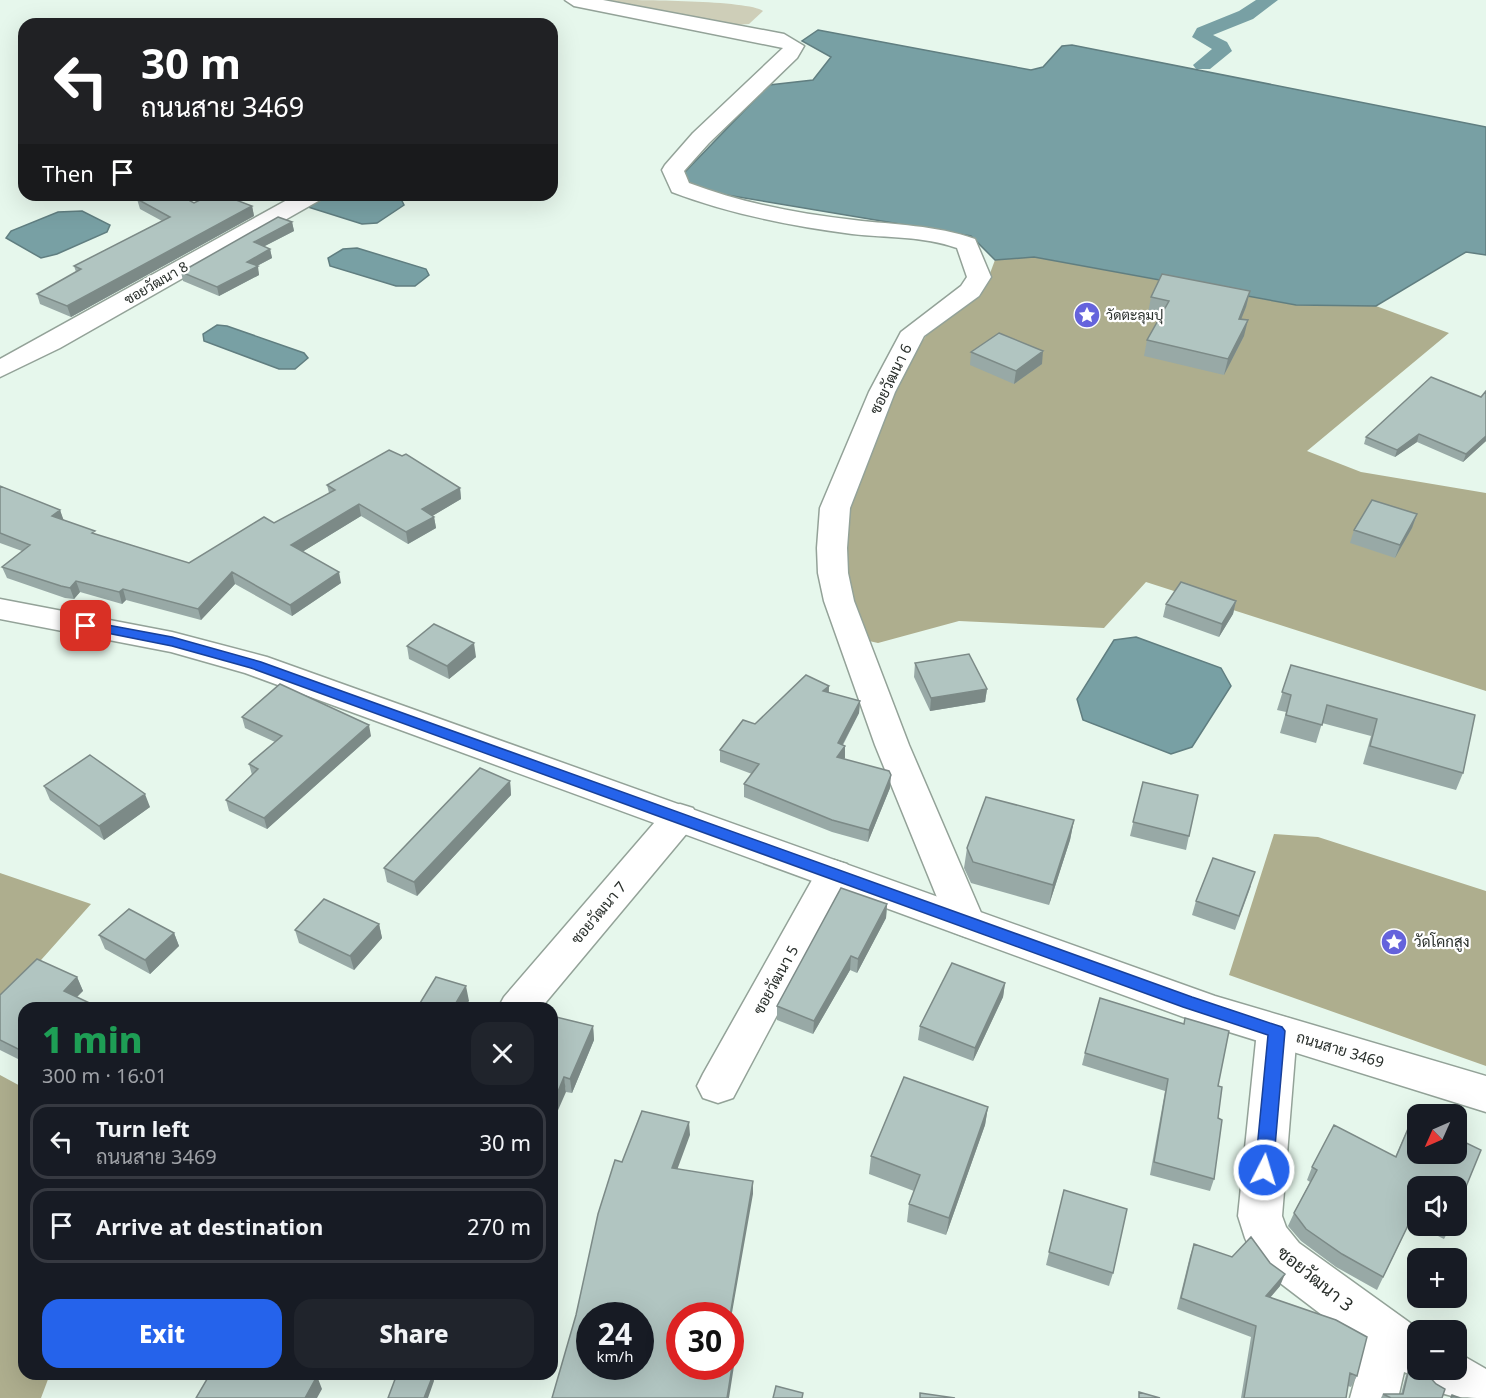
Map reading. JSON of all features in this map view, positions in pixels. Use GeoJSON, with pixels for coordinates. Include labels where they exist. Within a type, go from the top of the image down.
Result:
{"type":"FeatureCollection","features":[{"type":"Feature","properties":{"kind":"street","name":"ซอยวัฒนา 6"},"geometry":{"type":"LineString","coordinates":[[574,0],[784,40],[794,46],[790,54],[701,138],[673,170],[680,187],[702,196],[783,215],[855,227],[950,237],[967,244],[979,277],[970,291],[914,332],[882,392],[835,508],[832,548],[832,573],[839,602],[892,745],[966,922]]}},
{"type":"Feature","properties":{"kind":"street","name":"ซอยวัฒนา 8"},"geometry":{"type":"LineString","coordinates":[[0,369],[51,343],[301,201]]}},
{"type":"Feature","properties":{"kind":"street","name":"ถนนสาย 3469"},"geometry":{"type":"LineString","coordinates":[[0,609],[172,642],[256,665],[1211,1011],[1486,1094]]}},
{"type":"Feature","properties":{"kind":"street","name":"ซอยวัฒนา 7"},"geometry":{"type":"LineString","coordinates":[[523,1002],[680,817]]}},
{"type":"Feature","properties":{"kind":"street","name":"ซอยวัฒนา 5"},"geometry":{"type":"LineString","coordinates":[[718,1086],[834,874]]}},
{"type":"Feature","properties":{"kind":"street","name":"ซอยวัฒนา 3"},"geometry":{"type":"LineString","coordinates":[[1277,1031],[1260,1216],[1266,1238],[1283,1258],[1403,1346]]}},
{"type":"Feature","properties":{"kind":"street"},"geometry":{"type":"LineString","coordinates":[[1374,1398],[1403,1346]]}},
{"type":"Feature","properties":{"kind":"street"},"geometry":{"type":"LineString","coordinates":[[1460,1380],[1486,1395]]}},
{"type":"Feature","properties":{"kind":"green space"},"geometry":{"type":"Polygon","coordinates":[[[608,0],[715,3],[753,7],[763,11],[749,24],[736,25],[608,0]]]}},
{"type":"Feature","properties":{"kind":"green space"},"geometry":{"type":"Polygon","coordinates":[[[1034,257],[1296,305],[1376,306],[1449,333],[1307,451],[1361,472],[1486,493],[1486,691],[1146,582],[1104,628],[959,621],[878,643],[860,639],[842,576],[847,503],[890,387],[933,326],[986,284],[995,260],[1034,257]]]}},
{"type":"Feature","properties":{"kind":"green space"},"geometry":{"type":"Polygon","coordinates":[[[1274,834],[1318,837],[1486,891],[1486,1066],[1229,975],[1274,834]]]}},
{"type":"Feature","properties":{"kind":"green space"},"geometry":{"type":"Polygon","coordinates":[[[0,873],[91,904],[0,1006],[0,873]]]}},
{"type":"Feature","properties":{"kind":"green space"},"geometry":{"type":"Polygon","coordinates":[[[0,1075],[18,1085],[18,1380],[48,1380],[41,1398],[0,1398],[0,1075]]]}},
{"type":"Feature","properties":{"kind":"water"},"geometry":{"type":"Polygon","coordinates":[[[818,30],[1031,70],[1043,67],[1062,46],[1072,45],[1486,127],[1486,255],[1466,252],[1376,306],[1296,305],[1034,257],[995,260],[971,236],[697,190],[682,175],[769,85],[813,80],[831,57],[802,41],[818,30]]]}},
{"type":"Feature","properties":{"kind":"water"},"geometry":{"type":"Polygon","coordinates":[[[312,201],[402,201],[404,205],[377,223],[362,224],[308,207],[312,201]]]}},
{"type":"Feature","properties":{"kind":"water"},"geometry":{"type":"Polygon","coordinates":[[[82,211],[110,225],[107,232],[57,254],[41,258],[6,238],[11,231],[58,212],[82,211]]]}},
{"type":"Feature","properties":{"kind":"water"},"geometry":{"type":"Polygon","coordinates":[[[357,248],[426,269],[429,275],[415,286],[396,286],[330,266],[328,258],[343,249],[357,248]]]}},
{"type":"Feature","properties":{"kind":"water"},"geometry":{"type":"Polygon","coordinates":[[[217,325],[227,326],[304,353],[308,358],[295,369],[279,369],[204,341],[203,334],[217,325]]]}},
{"type":"Feature","properties":{"kind":"water"},"geometry":{"type":"Polygon","coordinates":[[[1136,637],[1221,668],[1231,686],[1192,747],[1171,754],[1083,720],[1077,699],[1114,640],[1136,637]]]}},
{"type":"Feature","properties":{"kind":"building"},"geometry":{"type":"Polygon","coordinates":[[[141,201],[190,201],[194,203],[198,201],[239,201],[252,206],[67,306],[37,294],[81,269],[74,266],[170,217],[141,201]]]}},
{"type":"Feature","properties":{"kind":"building"},"geometry":{"type":"Polygon","coordinates":[[[278,217],[292,222],[254,242],[270,249],[247,262],[258,266],[217,287],[181,272],[278,217]]]}},
{"type":"Feature","properties":{"kind":"building"},"geometry":{"type":"Polygon","coordinates":[[[1162,274],[1250,291],[1239,319],[1248,320],[1228,359],[1147,340],[1169,301],[1151,297],[1162,274]]]}},
{"type":"Feature","properties":{"kind":"building"},"geometry":{"type":"Polygon","coordinates":[[[999,333],[1043,351],[1016,371],[971,352],[999,333]]]}},
{"type":"Feature","properties":{"kind":"building"},"geometry":{"type":"Polygon","coordinates":[[[1431,377],[1481,397],[1486,391],[1486,436],[1466,454],[1419,434],[1397,450],[1366,437],[1431,377]]]}},
{"type":"Feature","properties":{"kind":"building"},"geometry":{"type":"Polygon","coordinates":[[[389,450],[402,456],[406,454],[460,488],[422,509],[434,517],[406,532],[359,504],[291,545],[339,572],[290,605],[232,572],[198,609],[123,589],[119,592],[76,581],[70,588],[2,567],[30,545],[0,533],[0,486],[60,510],[52,516],[95,531],[92,533],[189,563],[264,517],[274,523],[335,490],[327,485],[389,450]]]}},
{"type":"Feature","properties":{"kind":"building"},"geometry":{"type":"Polygon","coordinates":[[[1372,500],[1417,514],[1400,545],[1354,530],[1372,500]]]}},
{"type":"Feature","properties":{"kind":"building"},"geometry":{"type":"Polygon","coordinates":[[[1181,582],[1236,601],[1222,624],[1166,604],[1181,582]]]}},
{"type":"Feature","properties":{"kind":"building"},"geometry":{"type":"Polygon","coordinates":[[[434,624],[474,643],[447,666],[407,646],[434,624]]]}},
{"type":"Feature","properties":{"kind":"building"},"geometry":{"type":"Polygon","coordinates":[[[969,654],[987,689],[931,698],[915,663],[969,654]]]}},
{"type":"Feature","properties":{"kind":"building"},"geometry":{"type":"Polygon","coordinates":[[[1291,665],[1475,715],[1463,773],[1370,746],[1377,719],[1327,705],[1322,725],[1286,715],[1291,695],[1282,692],[1291,665]]]}},
{"type":"Feature","properties":{"kind":"building"},"geometry":{"type":"Polygon","coordinates":[[[806,675],[829,686],[823,691],[860,701],[838,743],[845,746],[837,757],[889,771],[891,775],[869,830],[832,820],[744,784],[759,764],[720,750],[743,720],[755,724],[806,675]]]}},
{"type":"Feature","properties":{"kind":"building"},"geometry":{"type":"Polygon","coordinates":[[[280,684],[369,725],[264,818],[226,800],[258,769],[249,764],[282,736],[242,717],[280,684]]]}},
{"type":"Feature","properties":{"kind":"building"},"geometry":{"type":"Polygon","coordinates":[[[90,755],[145,794],[99,826],[44,786],[90,755]]]}},
{"type":"Feature","properties":{"kind":"building"},"geometry":{"type":"Polygon","coordinates":[[[480,768],[510,781],[414,882],[384,868],[480,768]]]}},
{"type":"Feature","properties":{"kind":"building"},"geometry":{"type":"Polygon","coordinates":[[[1143,782],[1198,795],[1189,836],[1133,822],[1143,782]]]}},
{"type":"Feature","properties":{"kind":"building"},"geometry":{"type":"Polygon","coordinates":[[[986,797],[1074,820],[1053,885],[973,862],[967,848],[986,797]]]}},
{"type":"Feature","properties":{"kind":"building"},"geometry":{"type":"Polygon","coordinates":[[[1213,858],[1255,872],[1239,916],[1196,901],[1213,858]]]}},
{"type":"Feature","properties":{"kind":"building"},"geometry":{"type":"Polygon","coordinates":[[[841,888],[887,904],[858,959],[851,956],[814,1021],[777,1006],[841,888]]]}},
{"type":"Feature","properties":{"kind":"building"},"geometry":{"type":"Polygon","coordinates":[[[324,899],[379,924],[350,956],[295,930],[324,899]]]}},
{"type":"Feature","properties":{"kind":"building"},"geometry":{"type":"Polygon","coordinates":[[[129,909],[174,933],[145,960],[99,935],[129,909]]]}},
{"type":"Feature","properties":{"kind":"building"},"geometry":{"type":"Polygon","coordinates":[[[37,959],[77,977],[64,991],[87,1002],[18,1002],[18,1049],[0,1040],[0,995],[37,959]]]}},
{"type":"Feature","properties":{"kind":"building"},"geometry":{"type":"Polygon","coordinates":[[[952,963],[1005,983],[975,1048],[920,1026],[952,963]]]}},
{"type":"Feature","properties":{"kind":"building"},"geometry":{"type":"Polygon","coordinates":[[[436,977],[466,986],[457,1002],[421,1002],[436,977]]]}},
{"type":"Feature","properties":{"kind":"building"},"geometry":{"type":"Polygon","coordinates":[[[1100,998],[1184,1024],[1185,1018],[1229,1031],[1218,1086],[1222,1087],[1218,1118],[1222,1120],[1214,1179],[1154,1162],[1168,1079],[1085,1053],[1100,998]]]}},
{"type":"Feature","properties":{"kind":"building"},"geometry":{"type":"Polygon","coordinates":[[[558,1017],[593,1026],[570,1079],[564,1077],[558,1092],[558,1017]]]}},
{"type":"Feature","properties":{"kind":"building"},"geometry":{"type":"Polygon","coordinates":[[[904,1077],[988,1107],[949,1218],[909,1204],[920,1175],[871,1156],[904,1077]]]}},
{"type":"Feature","properties":{"kind":"building"},"geometry":{"type":"Polygon","coordinates":[[[642,1111],[689,1122],[672,1168],[753,1181],[732,1302],[666,1302],[666,1380],[730,1380],[727,1398],[552,1398],[576,1315],[576,1380],[654,1380],[654,1302],[579,1302],[598,1214],[615,1160],[622,1162],[642,1111]]]}},
{"type":"Feature","properties":{"kind":"building"},"geometry":{"type":"Polygon","coordinates":[[[1334,1125],[1396,1157],[1407,1131],[1407,1164],[1467,1164],[1467,1143],[1481,1150],[1467,1184],[1467,1176],[1407,1176],[1407,1228],[1383,1277],[1342,1254],[1306,1229],[1294,1213],[1317,1170],[1312,1167],[1334,1125]]]}},
{"type":"Feature","properties":{"kind":"building"},"geometry":{"type":"Polygon","coordinates":[[[1064,1190],[1127,1209],[1113,1273],[1049,1252],[1064,1190]]]}},
{"type":"Feature","properties":{"kind":"building"},"geometry":{"type":"Polygon","coordinates":[[[1251,1237],[1270,1263],[1285,1274],[1266,1296],[1336,1320],[1367,1337],[1357,1376],[1350,1373],[1346,1398],[1244,1398],[1256,1326],[1181,1298],[1194,1244],[1232,1257],[1251,1237]]]}},
{"type":"Feature","properties":{"kind":"building"},"geometry":{"type":"Polygon","coordinates":[[[1407,1377],[1407,1380],[1432,1380],[1445,1389],[1442,1398],[1391,1398],[1383,1394],[1403,1394],[1407,1377]]]}},
{"type":"Feature","properties":{"kind":"building"},"geometry":{"type":"Polygon","coordinates":[[[206,1380],[315,1380],[305,1398],[196,1398],[206,1380]]]}},
{"type":"Feature","properties":{"kind":"building"},"geometry":{"type":"Polygon","coordinates":[[[395,1380],[431,1380],[424,1398],[388,1398],[395,1380]]]}},
{"type":"Feature","properties":{"kind":"building"},"geometry":{"type":"Polygon","coordinates":[[[776,1386],[803,1393],[802,1398],[773,1398],[776,1386]]]}},
{"type":"Feature","properties":{"kind":"building"},"geometry":{"type":"Polygon","coordinates":[[[1139,1392],[1160,1398],[1139,1398],[1139,1392]]]}},
{"type":"Feature","properties":{"kind":"building"},"geometry":{"type":"Polygon","coordinates":[[[920,1393],[955,1398],[920,1398],[920,1393]]]}},
{"type":"Feature","properties":{"kind":"waterway"},"geometry":{"type":"LineString","coordinates":[[1203,65],[1222,51],[1220,46],[1202,37],[1204,32],[1246,15],[1269,0]]}},
{"type":"Feature","properties":{"kind":"place","name":"วัดตะลุมปุ"},"geometry":{"type":"Point","coordinates":[1087,315]}},
{"type":"Feature","properties":{"kind":"place","name":"วัดโคกสูง"},"geometry":{"type":"Point","coordinates":[1394,942]}},
{"type":"Feature","properties":{"kind":"route"},"geometry":{"type":"LineString","coordinates":[[86,626],[172,642],[256,665],[1188,1003],[1277,1031],[1264,1170]]}}]}
